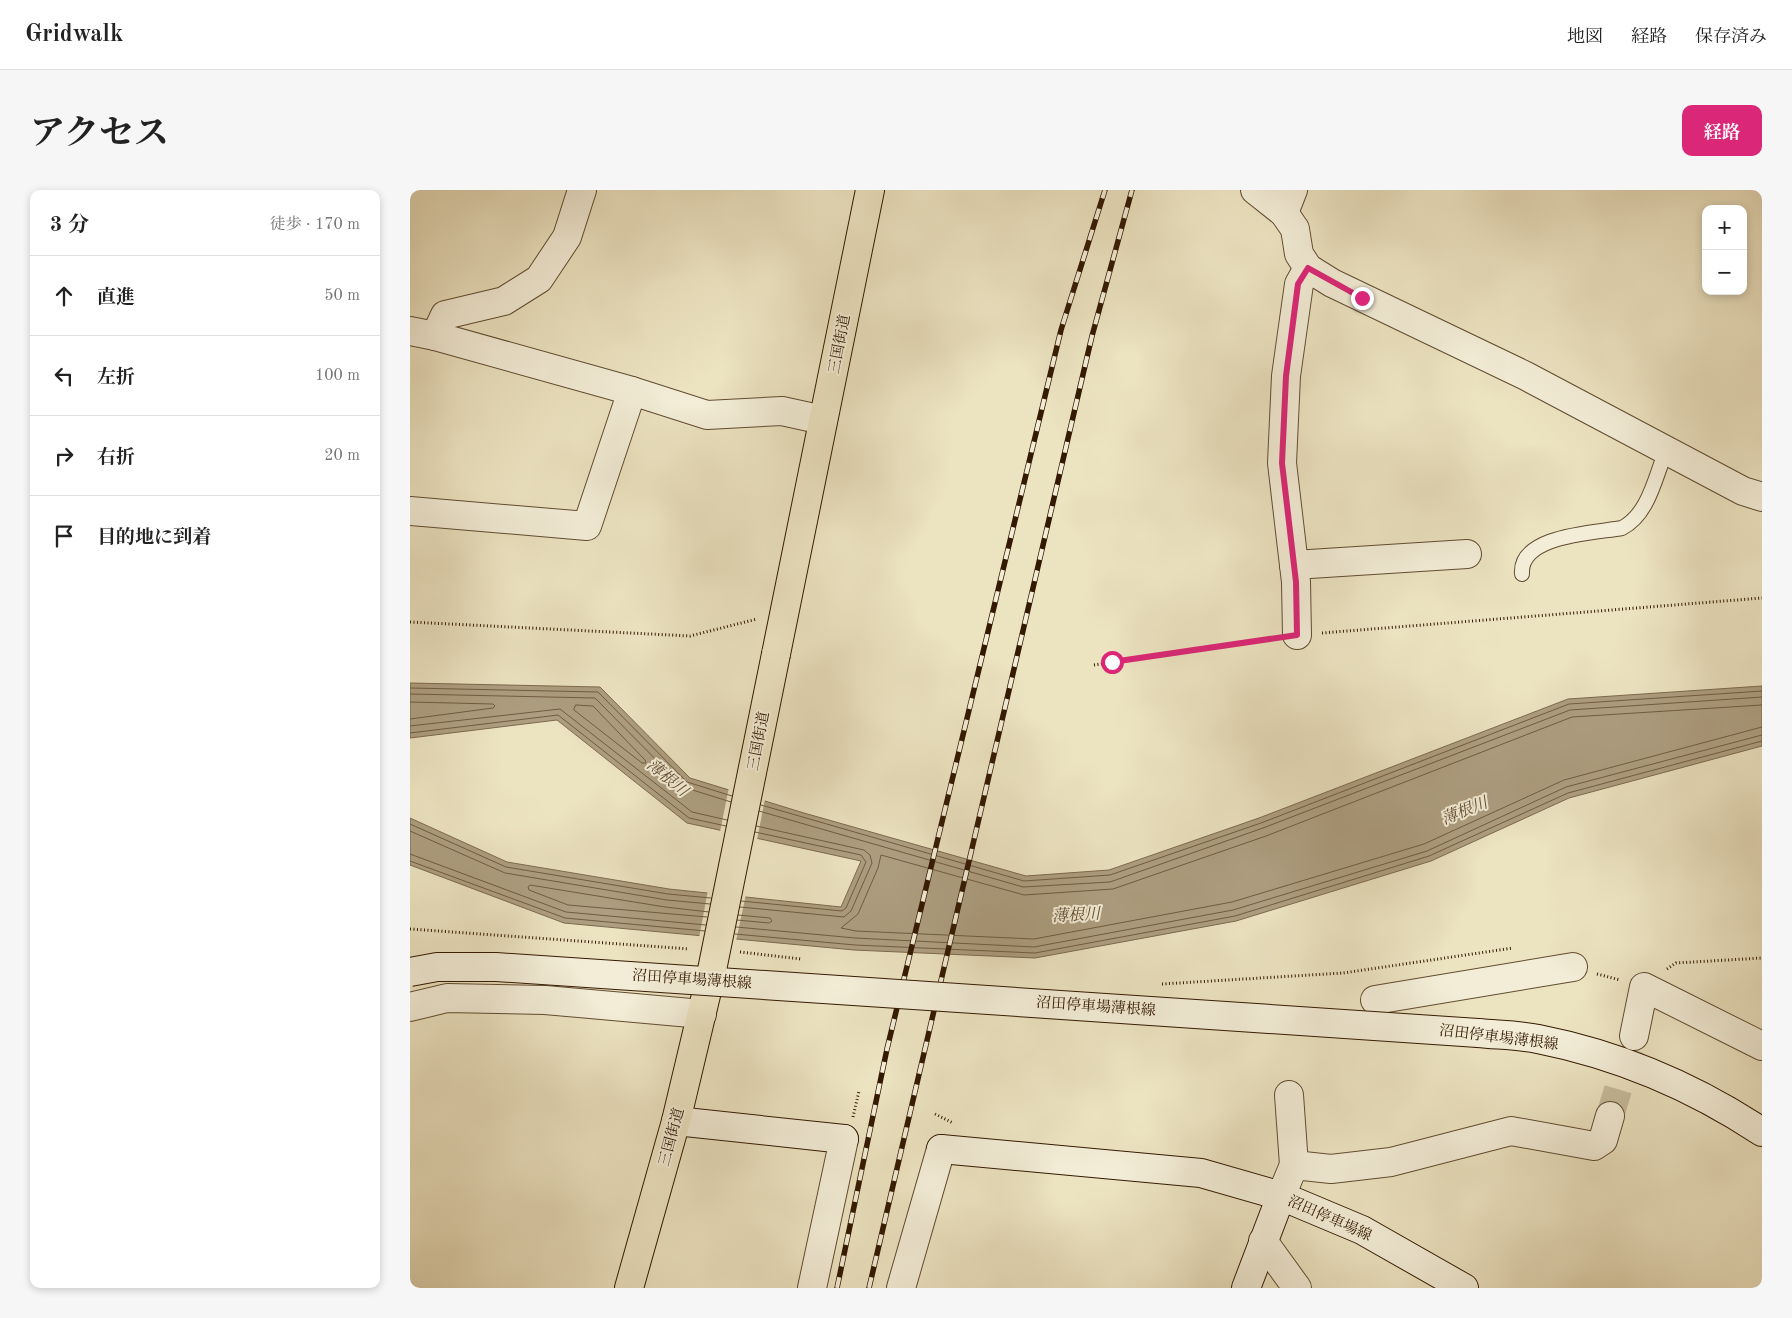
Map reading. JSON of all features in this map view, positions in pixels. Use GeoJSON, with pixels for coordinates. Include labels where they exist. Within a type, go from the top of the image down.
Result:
{"type":"FeatureCollection","features":[{"type":"Feature","properties":{"kind":"highway","name":"三国街道"},"geometry":{"type":"LineString","coordinates":[[628,1288],[676,1121],[702,1014],[705,960],[785,612],[870,190]]}},
{"type":"Feature","properties":{"kind":"street"},"geometry":{"type":"LineString","coordinates":[[422,334],[445,315],[504,301],[538,279],[567,237],[582,190]]}},
{"type":"Feature","properties":{"kind":"street"},"geometry":{"type":"LineString","coordinates":[[1255,190],[1289,201],[1299,254],[1308,268],[1332,283],[1407,321],[1526,376],[1743,492],[1762,497]]}},
{"type":"Feature","properties":{"kind":"street"},"geometry":{"type":"LineString","coordinates":[[1297,635],[1294,564],[1282,463],[1286,376],[1298,284],[1308,268]]}},
{"type":"Feature","properties":{"kind":"street"},"geometry":{"type":"LineString","coordinates":[[422,334],[632,391],[707,415],[782,411],[823,420]]}},
{"type":"Feature","properties":{"kind":"street"},"geometry":{"type":"LineString","coordinates":[[410,511],[587,526],[632,391]]}},
{"type":"Feature","properties":{"kind":"street"},"geometry":{"type":"LineString","coordinates":[[1294,564],[1467,554]]}},
{"type":"Feature","properties":{"kind":"street","name":"沼田停車場薄根線"},"geometry":{"type":"LineString","coordinates":[[410,972],[437,967],[496,967],[1536,1038],[1581,1048],[1648,1070],[1715,1103],[1762,1132]]}},
{"type":"Feature","properties":{"kind":"street"},"geometry":{"type":"LineString","coordinates":[[1375,1000],[1573,967]]}},
{"type":"Feature","properties":{"kind":"street"},"geometry":{"type":"LineString","coordinates":[[1634,1036],[1644,986],[1762,1046]]}},
{"type":"Feature","properties":{"kind":"street"},"geometry":{"type":"LineString","coordinates":[[412,1004],[447,998],[545,1000],[702,1014]]}},
{"type":"Feature","properties":{"kind":"street"},"geometry":{"type":"LineString","coordinates":[[901,1288],[941,1148],[1201,1173],[1282,1196],[1294,1165],[1289,1095]]}},
{"type":"Feature","properties":{"kind":"street"},"geometry":{"type":"LineString","coordinates":[[1294,1165],[1330,1169],[1391,1162],[1511,1132],[1594,1146],[1602,1140],[1610,1116]]}},
{"type":"Feature","properties":{"kind":"street"},"geometry":{"type":"LineString","coordinates":[[676,1121],[844,1139],[812,1288]]}},
{"type":"Feature","properties":{"kind":"street","name":"沼田停車場線"},"geometry":{"type":"LineString","coordinates":[[1246,1288],[1282,1196],[1362,1230],[1464,1288]]}},
{"type":"Feature","properties":{"kind":"street"},"geometry":{"type":"LineString","coordinates":[[1263,1242],[1296,1288]]}},
{"type":"Feature","properties":{"kind":"lane"},"geometry":{"type":"LineString","coordinates":[[1522,574],[1521,564],[1528,553],[1541,544],[1622,528],[1634,522],[1644,508],[1666,450]]}},
{"type":"Feature","properties":{"kind":"path"},"geometry":{"type":"LineString","coordinates":[[1094,665],[1297,635],[1762,598]]}},
{"type":"Feature","properties":{"kind":"path"},"geometry":{"type":"LineString","coordinates":[[410,622],[690,636],[785,612]]}},
{"type":"Feature","properties":{"kind":"path"},"geometry":{"type":"LineString","coordinates":[[410,929],[705,960]]}},
{"type":"Feature","properties":{"kind":"path"},"geometry":{"type":"LineString","coordinates":[[1161,984],[1343,973],[1514,948]]}},
{"type":"Feature","properties":{"kind":"path"},"geometry":{"type":"LineString","coordinates":[[738,952],[804,960]]}},
{"type":"Feature","properties":{"kind":"water","name":"薄根川"},"geometry":{"type":"Polygon","coordinates":[[[410,683],[600,687],[690,778],[804,813],[1026,876],[1109,870],[1259,818],[1568,699],[1762,686],[1762,746],[1569,798],[1431,861],[1236,921],[1035,958],[854,950],[564,923],[410,865],[410,818],[507,862],[669,889],[841,907],[861,861],[687,823],[557,720],[410,738],[410,683]]]}},
{"type":"Feature","properties":{"kind":"pier"},"geometry":{"type":"Polygon","coordinates":[[[729,787],[765,799],[757,840],[720,832],[729,787]]]}},
{"type":"Feature","properties":{"kind":"pier"},"geometry":{"type":"Polygon","coordinates":[[[708,890],[746,894],[736,941],[699,938],[708,890]]]}},
{"type":"Feature","properties":{"kind":"tunnel"},"geometry":{"type":"LineString","coordinates":[[1610,1116],[1633,1040]]}},
{"type":"Feature","properties":{"kind":"railway"},"geometry":{"type":"LineString","coordinates":[[837,1288],[887,1049],[1061,330],[1105,190]]}},
{"type":"Feature","properties":{"kind":"railway"},"geometry":{"type":"LineString","coordinates":[[869,1288],[1092,336],[1132,190]]}},
{"type":"Feature","properties":{"kind":"route"},"geometry":{"type":"LineString","coordinates":[[1112,662],[1297,635],[1296,582],[1282,463],[1286,376],[1298,284],[1308,268],[1362,298]]}}]}
